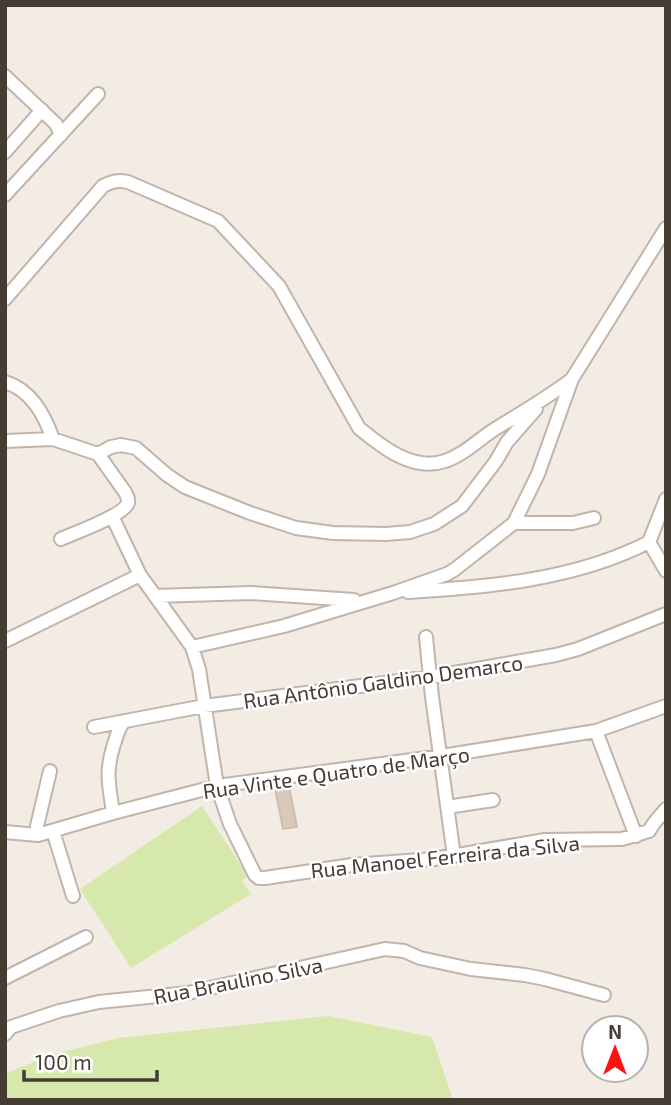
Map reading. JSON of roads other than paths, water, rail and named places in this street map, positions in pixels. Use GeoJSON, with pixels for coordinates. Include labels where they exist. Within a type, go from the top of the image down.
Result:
{"type":"FeatureCollection","features":[{"type":"Feature","properties":{"kind":"street"},"geometry":{"type":"LineString","coordinates":[[5,76],[42,110],[61,135]]}},
{"type":"Feature","properties":{"kind":"street"},"geometry":{"type":"LineString","coordinates":[[5,195],[98,94]]}},
{"type":"Feature","properties":{"kind":"street"},"geometry":{"type":"LineString","coordinates":[[5,152],[42,110]]}},
{"type":"Feature","properties":{"kind":"street"},"geometry":{"type":"LineString","coordinates":[[5,299],[103,186],[114,180],[128,182],[218,221],[279,286],[359,428],[399,456],[421,463],[444,462],[543,401],[572,379]]}},
{"type":"Feature","properties":{"kind":"street"},"geometry":{"type":"LineString","coordinates":[[192,647],[284,626],[393,593],[454,570],[514,523],[538,474],[572,379],[666,228]]}},
{"type":"Feature","properties":{"kind":"street"},"geometry":{"type":"LineString","coordinates":[[5,382],[19,387],[27,394],[45,419],[53,439]]}},
{"type":"Feature","properties":{"kind":"street"},"geometry":{"type":"LineString","coordinates":[[98,454],[121,445],[136,448],[185,487],[250,513],[296,527],[333,533],[410,532],[434,524],[462,506],[508,442],[543,401]]}},
{"type":"Feature","properties":{"kind":"street"},"geometry":{"type":"LineString","coordinates":[[5,441],[53,439],[98,454],[128,498],[125,506],[112,516],[61,539]]}},
{"type":"Feature","properties":{"kind":"street"},"geometry":{"type":"LineString","coordinates":[[393,593],[477,587],[564,573],[626,554],[649,542],[666,499]]}},
{"type":"Feature","properties":{"kind":"street"},"geometry":{"type":"LineString","coordinates":[[112,516],[140,575],[192,647],[199,669],[217,786]]}},
{"type":"Feature","properties":{"kind":"street"},"geometry":{"type":"LineString","coordinates":[[514,523],[573,523],[594,518]]}},
{"type":"Feature","properties":{"kind":"street"},"geometry":{"type":"LineString","coordinates":[[649,542],[666,571]]}},
{"type":"Feature","properties":{"kind":"street"},"geometry":{"type":"LineString","coordinates":[[5,641],[140,575]]}},
{"type":"Feature","properties":{"kind":"street"},"geometry":{"type":"LineString","coordinates":[[155,596],[251,593],[361,601]]}},
{"type":"Feature","properties":{"kind":"street","name":"Rua Antônio Galdino Demarco"},"geometry":{"type":"LineString","coordinates":[[94,727],[205,706],[430,677],[570,651],[666,614]]}},
{"type":"Feature","properties":{"kind":"street"},"geometry":{"type":"LineString","coordinates":[[426,637],[454,856]]}},
{"type":"Feature","properties":{"kind":"street","name":"Rua Vinte e Quatro de Março"},"geometry":{"type":"LineString","coordinates":[[5,832],[37,835],[217,786],[442,757],[596,731],[666,706]]}},
{"type":"Feature","properties":{"kind":"street"},"geometry":{"type":"LineString","coordinates":[[113,813],[108,780],[109,762],[118,729],[123,723]]}},
{"type":"Feature","properties":{"kind":"street"},"geometry":{"type":"LineString","coordinates":[[596,731],[636,836],[649,831],[666,809]]}},
{"type":"Feature","properties":{"kind":"street"},"geometry":{"type":"LineString","coordinates":[[37,835],[50,771]]}},
{"type":"Feature","properties":{"kind":"street","name":"Rua Manoel Ferreira da Silva"},"geometry":{"type":"LineString","coordinates":[[217,786],[230,824],[255,875],[265,878],[352,865],[434,859],[545,841],[622,839],[636,836]]}},
{"type":"Feature","properties":{"kind":"street"},"geometry":{"type":"LineString","coordinates":[[447,807],[493,800]]}},
{"type":"Feature","properties":{"kind":"street"},"geometry":{"type":"LineString","coordinates":[[53,831],[73,896]]}},
{"type":"Feature","properties":{"kind":"street"},"geometry":{"type":"LineString","coordinates":[[7,973],[86,937]]}},
{"type":"Feature","properties":{"kind":"street","name":"Rua Braulino Silva"},"geometry":{"type":"LineString","coordinates":[[7,1027],[99,1002],[188,993],[392,949],[420,958],[471,969],[525,975],[604,995]]}}]}
